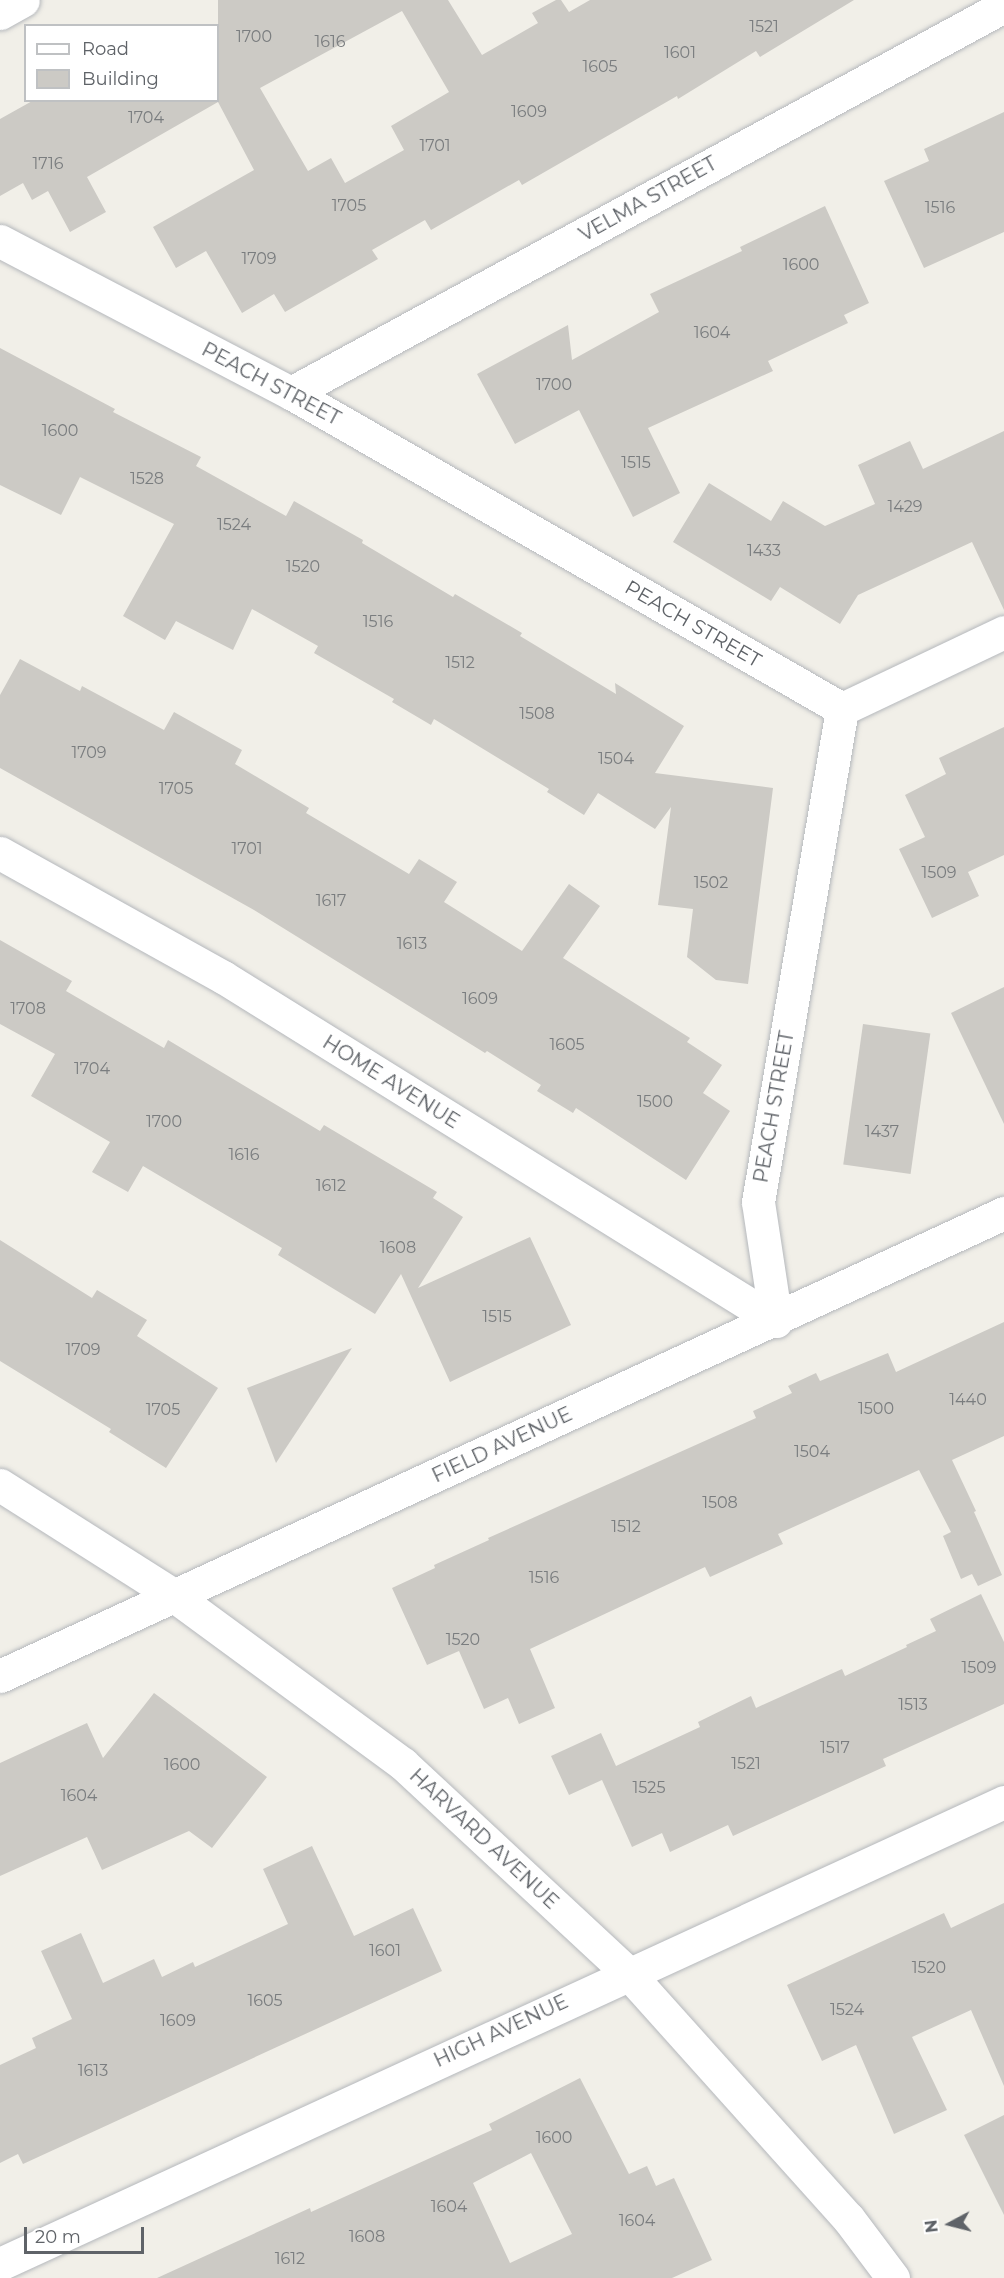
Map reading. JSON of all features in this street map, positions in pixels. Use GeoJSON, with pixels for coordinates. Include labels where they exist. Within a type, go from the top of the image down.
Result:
{"type":"FeatureCollection","features":[{"type":"Feature","properties":{"kind":"street"},"geometry":{"type":"LineString","coordinates":[[0,13],[23,0]]}},
{"type":"Feature","properties":{"kind":"street","name":"VELMA STREET"},"geometry":{"type":"LineString","coordinates":[[291,393],[1004,6]]}},
{"type":"Feature","properties":{"kind":"street","name":"PEACH STREET"},"geometry":{"type":"LineString","coordinates":[[0,241],[291,393],[842,709],[758,1202],[776,1320]]}},
{"type":"Feature","properties":{"kind":"street"},"geometry":{"type":"LineString","coordinates":[[842,709],[1004,632]]}},
{"type":"Feature","properties":{"kind":"street","name":"HOME AVENUE"},"geometry":{"type":"LineString","coordinates":[[0,853],[223,977],[776,1320]]}},
{"type":"Feature","properties":{"kind":"street","name":"FIELD AVENUE"},"geometry":{"type":"LineString","coordinates":[[0,1676],[1004,1213]]}},
{"type":"Feature","properties":{"kind":"street","name":"HARVARD AVENUE"},"geometry":{"type":"LineString","coordinates":[[0,1485],[173,1595],[403,1764],[628,1972],[848,2218],[893,2278]]}},
{"type":"Feature","properties":{"kind":"street","name":"HIGH AVENUE"},"geometry":{"type":"LineString","coordinates":[[0,2264],[628,1972],[1004,1802]]}},
{"type":"Feature","properties":{"kind":"building"},"geometry":{"type":"Polygon","coordinates":[[[218,0],[448,0],[482,55],[538,23],[532,13],[556,0],[561,0],[569,12],[590,0],[854,0],[760,57],[756,51],[678,99],[677,96],[522,185],[519,180],[431,230],[425,220],[372,250],[378,259],[285,312],[274,294],[242,313],[206,251],[176,268],[153,227],[254,170],[218,102],[218,0]],[[402,11],[260,88],[308,171],[331,158],[345,183],[404,150],[391,126],[449,92],[402,11]]]}},
{"type":"Feature","properties":{"kind":"building"},"geometry":{"type":"Polygon","coordinates":[[[30,102],[218,102],[87,177],[106,212],[70,232],[48,191],[32,200],[23,183],[0,196],[0,119],[30,102]]]}},
{"type":"Feature","properties":{"kind":"building"},"geometry":{"type":"Polygon","coordinates":[[[1004,112],[1004,232],[924,268],[884,181],[929,161],[924,149],[1004,112]]]}},
{"type":"Feature","properties":{"kind":"building"},"geometry":{"type":"Polygon","coordinates":[[[825,206],[869,303],[844,315],[848,323],[768,361],[773,371],[648,428],[680,493],[633,517],[579,410],[515,444],[477,374],[568,325],[572,360],[659,312],[650,294],[742,251],[740,247],[825,206]]]}},
{"type":"Feature","properties":{"kind":"building"},"geometry":{"type":"Polygon","coordinates":[[[0,348],[115,409],[113,412],[201,457],[196,466],[286,516],[294,501],[363,540],[362,543],[453,597],[455,594],[522,633],[520,636],[616,694],[615,683],[684,726],[655,773],[773,788],[748,984],[716,980],[687,957],[693,909],[658,905],[671,807],[655,829],[598,793],[584,815],[547,792],[549,789],[434,719],[431,725],[392,702],[394,699],[314,653],[318,646],[252,609],[233,650],[176,621],[165,640],[123,616],[174,524],[80,477],[61,515],[0,485],[0,348]]]}},
{"type":"Feature","properties":{"kind":"building"},"geometry":{"type":"Polygon","coordinates":[[[1004,431],[1004,610],[972,542],[858,595],[840,624],[780,587],[771,601],[673,542],[709,483],[771,521],[783,501],[825,526],[875,504],[858,465],[910,441],[923,469],[1004,431]]]}},
{"type":"Feature","properties":{"kind":"building"},"geometry":{"type":"Polygon","coordinates":[[[20,659],[80,691],[82,686],[164,730],[174,712],[242,750],[235,764],[309,808],[306,813],[409,874],[419,859],[457,882],[444,902],[522,951],[569,884],[600,906],[563,958],[690,1038],[687,1042],[722,1065],[703,1093],[730,1111],[686,1180],[576,1108],[573,1113],[537,1091],[541,1085],[487,1051],[485,1053],[254,910],[0,768],[0,695],[20,659]]]}},
{"type":"Feature","properties":{"kind":"building"},"geometry":{"type":"Polygon","coordinates":[[[1004,727],[1004,855],[968,872],[979,896],[932,918],[899,849],[925,837],[905,795],[946,774],[939,758],[1004,727]]]}},
{"type":"Feature","properties":{"kind":"building"},"geometry":{"type":"Polygon","coordinates":[[[0,940],[72,981],[66,991],[164,1048],[168,1040],[320,1131],[324,1125],[437,1192],[433,1198],[463,1217],[418,1288],[530,1237],[571,1325],[450,1382],[401,1274],[375,1314],[278,1255],[282,1248],[143,1166],[128,1192],[92,1172],[110,1142],[31,1096],[55,1054],[0,1024],[0,940]]]}},
{"type":"Feature","properties":{"kind":"building"},"geometry":{"type":"Polygon","coordinates":[[[1004,987],[1004,1124],[951,1013],[1004,987]]]}},
{"type":"Feature","properties":{"kind":"building"},"geometry":{"type":"Polygon","coordinates":[[[863,1024],[930,1033],[911,1174],[843,1165],[863,1024]]]}},
{"type":"Feature","properties":{"kind":"building"},"geometry":{"type":"Polygon","coordinates":[[[0,1240],[92,1298],[97,1290],[147,1320],[137,1336],[218,1388],[166,1468],[109,1432],[111,1429],[0,1361],[0,1240]]]}},
{"type":"Feature","properties":{"kind":"building"},"geometry":{"type":"Polygon","coordinates":[[[1004,1322],[1004,1436],[952,1460],[1002,1575],[978,1586],[972,1574],[961,1579],[943,1536],[951,1532],[919,1470],[778,1534],[783,1544],[710,1577],[705,1567],[530,1649],[555,1708],[519,1724],[508,1698],[484,1709],[459,1651],[427,1665],[392,1588],[435,1568],[434,1565],[489,1540],[488,1538],[756,1418],[753,1411],[792,1393],[788,1386],[816,1373],[820,1381],[888,1353],[896,1372],[1004,1322]]]}},
{"type":"Feature","properties":{"kind":"building"},"geometry":{"type":"Polygon","coordinates":[[[352,1348],[276,1463],[247,1388],[352,1348]]]}},
{"type":"Feature","properties":{"kind":"building"},"geometry":{"type":"Polygon","coordinates":[[[981,1594],[1004,1642],[1004,1704],[883,1759],[886,1766],[733,1836],[728,1825],[670,1852],[662,1833],[632,1847],[602,1780],[569,1795],[551,1756],[601,1733],[616,1766],[700,1727],[698,1722],[751,1696],[756,1708],[842,1669],[845,1676],[907,1647],[906,1645],[936,1631],[930,1619],[981,1594]]]}},
{"type":"Feature","properties":{"kind":"building"},"geometry":{"type":"Polygon","coordinates":[[[154,1693],[267,1777],[212,1848],[189,1831],[102,1870],[87,1837],[0,1876],[0,1763],[87,1723],[103,1758],[154,1693]]]}},
{"type":"Feature","properties":{"kind":"building"},"geometry":{"type":"Polygon","coordinates":[[[312,1846],[354,1936],[413,1908],[442,1971],[23,2164],[18,2154],[0,2163],[0,2065],[36,2048],[32,2038],[72,2019],[41,1951],[81,1933],[103,1983],[154,1959],[162,1977],[193,1962],[195,1967],[288,1924],[263,1869],[312,1846]]]}},
{"type":"Feature","properties":{"kind":"building"},"geometry":{"type":"Polygon","coordinates":[[[1004,1903],[1004,2086],[971,2010],[912,2037],[947,2110],[894,2134],[856,2045],[822,2061],[787,1985],[944,1913],[951,1928],[1004,1903]]]}},
{"type":"Feature","properties":{"kind":"building"},"geometry":{"type":"Polygon","coordinates":[[[580,2078],[629,2174],[647,2166],[656,2186],[674,2178],[712,2260],[672,2278],[157,2278],[310,2208],[311,2212],[492,2130],[489,2124],[580,2078]],[[531,2153],[473,2183],[510,2263],[572,2234],[531,2153]]]}},
{"type":"Feature","properties":{"kind":"building"},"geometry":{"type":"Polygon","coordinates":[[[1004,2115],[1004,2215],[964,2135],[1004,2115]]]}}]}
